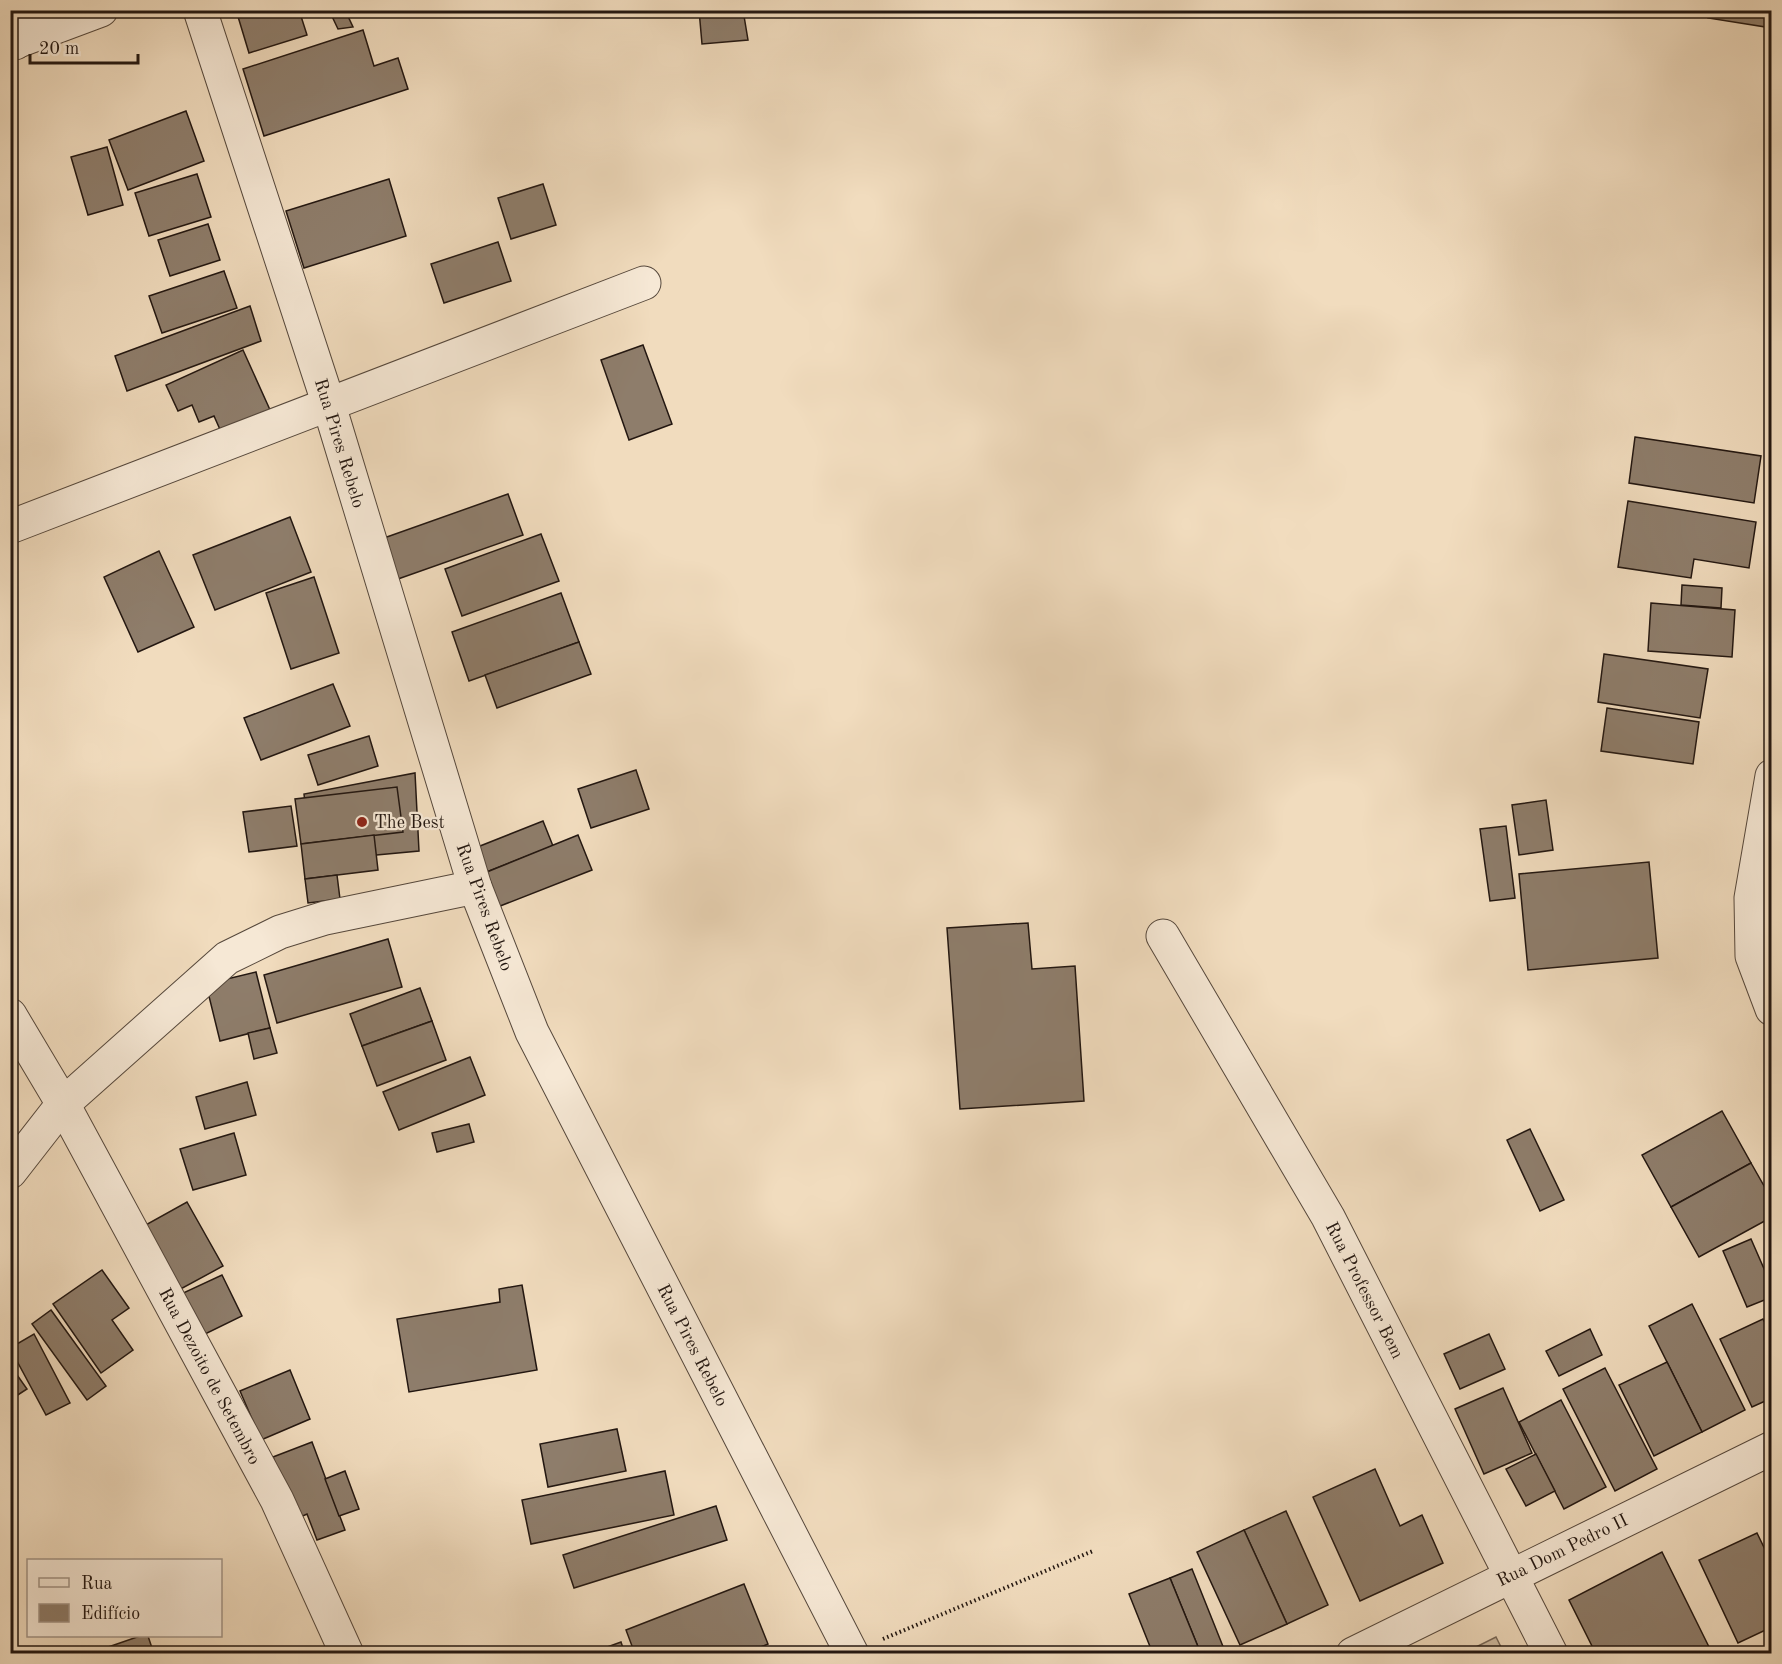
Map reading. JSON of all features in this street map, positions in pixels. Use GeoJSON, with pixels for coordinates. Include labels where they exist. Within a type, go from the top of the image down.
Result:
{"type":"FeatureCollection","features":[{"type":"Feature","properties":{"kind":"street"},"geometry":{"type":"LineString","coordinates":[[16,10],[13,44],[101,10]]}},
{"type":"Feature","properties":{"kind":"street","name":"Rua Pires Rebelo"},"geometry":{"type":"LineString","coordinates":[[200,10],[328,402],[475,887],[532,1032],[850,1653]]}},
{"type":"Feature","properties":{"kind":"street"},"geometry":{"type":"LineString","coordinates":[[10,526],[328,402],[644,283]]}},
{"type":"Feature","properties":{"kind":"street"},"geometry":{"type":"LineString","coordinates":[[1770,791],[1751,898],[1752,956],[1772,1009]]}},
{"type":"Feature","properties":{"kind":"street"},"geometry":{"type":"LineString","coordinates":[[10,1172],[63,1104],[227,958],[280,933],[326,918],[475,887]]}},
{"type":"Feature","properties":{"kind":"street","name":"Rua Professor Bem"},"geometry":{"type":"LineString","coordinates":[[1163,936],[1328,1217],[1551,1653]]}},
{"type":"Feature","properties":{"kind":"street","name":"Rua Dezoito de Setembro"},"geometry":{"type":"LineString","coordinates":[[10,1014],[63,1104],[277,1500],[347,1653]]}},
{"type":"Feature","properties":{"kind":"street","name":"Rua Dom Pedro II"},"geometry":{"type":"LineString","coordinates":[[1353,1653],[1772,1448]]}},
{"type":"Feature","properties":{"kind":"path"},"geometry":{"type":"LineString","coordinates":[[850,1653],[1093,1551]]}},
{"type":"Feature","properties":{"kind":"shaded area"},"geometry":{"type":"Polygon","coordinates":[[[1496,1637],[1504,1653],[1464,1653],[1496,1637]]]}},
{"type":"Feature","properties":{"kind":"building"},"geometry":{"type":"Polygon","coordinates":[[[236,10],[299,10],[307,35],[249,53],[236,10]]]}},
{"type":"Feature","properties":{"kind":"building"},"geometry":{"type":"Polygon","coordinates":[[[329,10],[345,10],[353,27],[338,29],[329,10]]]}},
{"type":"Feature","properties":{"kind":"building"},"geometry":{"type":"Polygon","coordinates":[[[699,10],[743,10],[748,40],[702,44],[699,10]]]}},
{"type":"Feature","properties":{"kind":"building"},"geometry":{"type":"Polygon","coordinates":[[[1710,10],[1772,10],[1772,28],[1708,18],[1710,10]]]}},
{"type":"Feature","properties":{"kind":"building"},"geometry":{"type":"Polygon","coordinates":[[[363,30],[374,66],[398,58],[408,89],[264,136],[243,69],[363,30]]]}},
{"type":"Feature","properties":{"kind":"building"},"geometry":{"type":"Polygon","coordinates":[[[186,111],[204,161],[128,190],[109,140],[186,111]]]}},
{"type":"Feature","properties":{"kind":"building"},"geometry":{"type":"Polygon","coordinates":[[[107,147],[123,205],[88,215],[71,157],[107,147]]]}},
{"type":"Feature","properties":{"kind":"building"},"geometry":{"type":"Polygon","coordinates":[[[197,174],[211,217],[149,236],[135,193],[197,174]]]}},
{"type":"Feature","properties":{"kind":"building"},"geometry":{"type":"Polygon","coordinates":[[[389,179],[406,236],[304,268],[286,211],[389,179]]]}},
{"type":"Feature","properties":{"kind":"building"},"geometry":{"type":"Polygon","coordinates":[[[543,184],[556,225],[511,239],[498,198],[543,184]]]}},
{"type":"Feature","properties":{"kind":"building"},"geometry":{"type":"Polygon","coordinates":[[[208,224],[220,260],[170,276],[158,240],[208,224]]]}},
{"type":"Feature","properties":{"kind":"building"},"geometry":{"type":"Polygon","coordinates":[[[498,242],[511,281],[444,303],[431,264],[498,242]]]}},
{"type":"Feature","properties":{"kind":"building"},"geometry":{"type":"Polygon","coordinates":[[[224,271],[237,308],[162,333],[149,296],[224,271]]]}},
{"type":"Feature","properties":{"kind":"building"},"geometry":{"type":"Polygon","coordinates":[[[250,306],[261,341],[127,391],[115,356],[250,306]]]}},
{"type":"Feature","properties":{"kind":"building"},"geometry":{"type":"Polygon","coordinates":[[[643,345],[672,424],[629,440],[601,360],[643,345]]]}},
{"type":"Feature","properties":{"kind":"building"},"geometry":{"type":"Polygon","coordinates":[[[243,350],[271,412],[222,434],[214,416],[199,422],[192,405],[178,411],[166,385],[243,350]]]}},
{"type":"Feature","properties":{"kind":"building"},"geometry":{"type":"Polygon","coordinates":[[[1635,437],[1761,456],[1754,503],[1629,483],[1635,437]]]}},
{"type":"Feature","properties":{"kind":"building"},"geometry":{"type":"Polygon","coordinates":[[[508,494],[523,535],[398,579],[384,538],[508,494]]]}},
{"type":"Feature","properties":{"kind":"building"},"geometry":{"type":"Polygon","coordinates":[[[1628,501],[1756,522],[1749,568],[1694,559],[1691,578],[1618,567],[1628,501]]]}},
{"type":"Feature","properties":{"kind":"building"},"geometry":{"type":"Polygon","coordinates":[[[290,517],[311,572],[215,610],[193,555],[290,517]]]}},
{"type":"Feature","properties":{"kind":"building"},"geometry":{"type":"Polygon","coordinates":[[[541,534],[559,581],[462,616],[445,569],[541,534]]]}},
{"type":"Feature","properties":{"kind":"building"},"geometry":{"type":"Polygon","coordinates":[[[159,551],[194,627],[138,652],[104,577],[159,551]]]}},
{"type":"Feature","properties":{"kind":"building"},"geometry":{"type":"Polygon","coordinates":[[[314,577],[339,653],[291,669],[266,593],[314,577]]]}},
{"type":"Feature","properties":{"kind":"building"},"geometry":{"type":"Polygon","coordinates":[[[1682,585],[1722,588],[1721,608],[1681,605],[1682,585]]]}},
{"type":"Feature","properties":{"kind":"building"},"geometry":{"type":"Polygon","coordinates":[[[561,593],[579,642],[469,681],[452,632],[561,593]]]}},
{"type":"Feature","properties":{"kind":"building"},"geometry":{"type":"Polygon","coordinates":[[[1651,603],[1735,610],[1732,657],[1648,651],[1651,603]]]}},
{"type":"Feature","properties":{"kind":"building"},"geometry":{"type":"Polygon","coordinates":[[[579,642],[591,674],[497,708],[485,675],[579,642]]]}},
{"type":"Feature","properties":{"kind":"building"},"geometry":{"type":"Polygon","coordinates":[[[1604,654],[1708,669],[1700,718],[1598,702],[1604,654]]]}},
{"type":"Feature","properties":{"kind":"building"},"geometry":{"type":"Polygon","coordinates":[[[333,684],[350,726],[261,760],[244,718],[333,684]]]}},
{"type":"Feature","properties":{"kind":"building"},"geometry":{"type":"Polygon","coordinates":[[[1607,708],[1699,722],[1693,764],[1601,751],[1607,708]]]}},
{"type":"Feature","properties":{"kind":"building"},"geometry":{"type":"Polygon","coordinates":[[[369,736],[378,766],[318,785],[308,755],[369,736]]]}},
{"type":"Feature","properties":{"kind":"building"},"geometry":{"type":"Polygon","coordinates":[[[636,770],[649,809],[591,828],[578,789],[636,770]]]}},
{"type":"Feature","properties":{"kind":"building","name":"The Best"},"geometry":{"type":"Polygon","coordinates":[[[415,773],[419,851],[312,861],[304,794],[415,773]]]}},
{"type":"Feature","properties":{"kind":"building"},"geometry":{"type":"Polygon","coordinates":[[[397,787],[403,832],[301,844],[295,799],[397,787]]]}},
{"type":"Feature","properties":{"kind":"building"},"geometry":{"type":"Polygon","coordinates":[[[1546,800],[1553,850],[1519,855],[1512,805],[1546,800]]]}},
{"type":"Feature","properties":{"kind":"building"},"geometry":{"type":"Polygon","coordinates":[[[291,806],[297,846],[249,852],[243,812],[291,806]]]}},
{"type":"Feature","properties":{"kind":"building"},"geometry":{"type":"Polygon","coordinates":[[[543,821],[553,846],[484,873],[475,848],[543,821]]]}},
{"type":"Feature","properties":{"kind":"building"},"geometry":{"type":"Polygon","coordinates":[[[1506,826],[1515,898],[1490,901],[1480,829],[1506,826]]]}},
{"type":"Feature","properties":{"kind":"building"},"geometry":{"type":"Polygon","coordinates":[[[374,835],[378,870],[305,879],[301,844],[374,835]]]}},
{"type":"Feature","properties":{"kind":"building"},"geometry":{"type":"Polygon","coordinates":[[[578,835],[592,870],[490,910],[477,876],[578,835]]]}},
{"type":"Feature","properties":{"kind":"building"},"geometry":{"type":"Polygon","coordinates":[[[1649,862],[1658,958],[1528,970],[1519,874],[1649,862]]]}},
{"type":"Feature","properties":{"kind":"building"},"geometry":{"type":"Polygon","coordinates":[[[337,875],[340,899],[308,903],[305,879],[337,875]]]}},
{"type":"Feature","properties":{"kind":"building"},"geometry":{"type":"Polygon","coordinates":[[[1028,923],[1032,969],[1075,966],[1084,1101],[960,1109],[947,928],[1028,923]]]}},
{"type":"Feature","properties":{"kind":"building"},"geometry":{"type":"Polygon","coordinates":[[[388,939],[402,987],[277,1023],[264,975],[388,939]]]}},
{"type":"Feature","properties":{"kind":"building"},"geometry":{"type":"Polygon","coordinates":[[[256,972],[270,1028],[220,1041],[206,984],[256,972]]]}},
{"type":"Feature","properties":{"kind":"building"},"geometry":{"type":"Polygon","coordinates":[[[420,988],[432,1021],[362,1046],[350,1014],[420,988]]]}},
{"type":"Feature","properties":{"kind":"building"},"geometry":{"type":"Polygon","coordinates":[[[432,1021],[446,1060],[377,1086],[362,1046],[432,1021]]]}},
{"type":"Feature","properties":{"kind":"building"},"geometry":{"type":"Polygon","coordinates":[[[270,1028],[277,1053],[254,1059],[248,1033],[270,1028]]]}},
{"type":"Feature","properties":{"kind":"building"},"geometry":{"type":"Polygon","coordinates":[[[470,1057],[485,1095],[399,1130],[383,1092],[470,1057]]]}},
{"type":"Feature","properties":{"kind":"building"},"geometry":{"type":"Polygon","coordinates":[[[247,1082],[256,1115],[205,1129],[196,1097],[247,1082]]]}},
{"type":"Feature","properties":{"kind":"building"},"geometry":{"type":"Polygon","coordinates":[[[1722,1111],[1751,1163],[1671,1207],[1642,1155],[1722,1111]]]}},
{"type":"Feature","properties":{"kind":"building"},"geometry":{"type":"Polygon","coordinates":[[[469,1124],[474,1142],[437,1152],[432,1133],[469,1124]]]}},
{"type":"Feature","properties":{"kind":"building"},"geometry":{"type":"Polygon","coordinates":[[[1530,1129],[1564,1200],[1540,1211],[1507,1140],[1530,1129]]]}},
{"type":"Feature","properties":{"kind":"building"},"geometry":{"type":"Polygon","coordinates":[[[234,1133],[246,1175],[193,1190],[180,1149],[234,1133]]]}},
{"type":"Feature","properties":{"kind":"building"},"geometry":{"type":"Polygon","coordinates":[[[1751,1163],[1772,1200],[1772,1217],[1699,1257],[1671,1207],[1751,1163]]]}},
{"type":"Feature","properties":{"kind":"building"},"geometry":{"type":"Polygon","coordinates":[[[187,1202],[223,1266],[177,1291],[142,1227],[187,1202]]]}},
{"type":"Feature","properties":{"kind":"building"},"geometry":{"type":"Polygon","coordinates":[[[1751,1239],[1772,1287],[1772,1297],[1747,1307],[1723,1251],[1751,1239]]]}},
{"type":"Feature","properties":{"kind":"building"},"geometry":{"type":"Polygon","coordinates":[[[102,1270],[129,1308],[112,1320],[133,1350],[101,1373],[53,1304],[102,1270]]]}},
{"type":"Feature","properties":{"kind":"building"},"geometry":{"type":"Polygon","coordinates":[[[222,1275],[242,1316],[201,1336],[181,1294],[222,1275]]]}},
{"type":"Feature","properties":{"kind":"building"},"geometry":{"type":"Polygon","coordinates":[[[522,1285],[537,1370],[409,1392],[397,1319],[500,1302],[499,1289],[522,1285]]]}},
{"type":"Feature","properties":{"kind":"building"},"geometry":{"type":"Polygon","coordinates":[[[1692,1304],[1745,1410],[1702,1432],[1649,1326],[1692,1304]]]}},
{"type":"Feature","properties":{"kind":"building"},"geometry":{"type":"Polygon","coordinates":[[[51,1310],[106,1386],[87,1400],[32,1324],[51,1310]]]}},
{"type":"Feature","properties":{"kind":"building"},"geometry":{"type":"Polygon","coordinates":[[[1763,1319],[1772,1337],[1772,1398],[1752,1407],[1720,1339],[1763,1319]]]}},
{"type":"Feature","properties":{"kind":"building"},"geometry":{"type":"Polygon","coordinates":[[[1590,1329],[1602,1355],[1559,1376],[1546,1351],[1590,1329]]]}},
{"type":"Feature","properties":{"kind":"building"},"geometry":{"type":"Polygon","coordinates":[[[34,1334],[70,1403],[46,1415],[10,1348],[34,1334]]]}},
{"type":"Feature","properties":{"kind":"building"},"geometry":{"type":"Polygon","coordinates":[[[1489,1334],[1505,1369],[1460,1389],[1444,1354],[1489,1334]]]}},
{"type":"Feature","properties":{"kind":"building"},"geometry":{"type":"Polygon","coordinates":[[[1667,1362],[1702,1432],[1654,1456],[1619,1385],[1667,1362]]]}},
{"type":"Feature","properties":{"kind":"building"},"geometry":{"type":"Polygon","coordinates":[[[10,1365],[27,1389],[10,1400],[10,1365]]]}},
{"type":"Feature","properties":{"kind":"building"},"geometry":{"type":"Polygon","coordinates":[[[1605,1368],[1657,1469],[1615,1491],[1563,1389],[1605,1368]]]}},
{"type":"Feature","properties":{"kind":"building"},"geometry":{"type":"Polygon","coordinates":[[[290,1370],[310,1419],[261,1440],[240,1391],[290,1370]]]}},
{"type":"Feature","properties":{"kind":"building"},"geometry":{"type":"Polygon","coordinates":[[[1503,1388],[1532,1453],[1484,1474],[1455,1409],[1503,1388]]]}},
{"type":"Feature","properties":{"kind":"building"},"geometry":{"type":"Polygon","coordinates":[[[1561,1400],[1606,1487],[1564,1509],[1519,1422],[1561,1400]]]}},
{"type":"Feature","properties":{"kind":"building"},"geometry":{"type":"Polygon","coordinates":[[[617,1429],[626,1471],[548,1487],[540,1444],[617,1429]]]}},
{"type":"Feature","properties":{"kind":"building"},"geometry":{"type":"Polygon","coordinates":[[[312,1442],[345,1530],[317,1540],[307,1514],[296,1519],[273,1457],[312,1442]]]}},
{"type":"Feature","properties":{"kind":"building"},"geometry":{"type":"Polygon","coordinates":[[[1536,1454],[1555,1491],[1526,1506],[1506,1469],[1536,1454]]]}},
{"type":"Feature","properties":{"kind":"building"},"geometry":{"type":"Polygon","coordinates":[[[1375,1469],[1400,1526],[1422,1515],[1443,1563],[1360,1601],[1313,1497],[1375,1469]]]}},
{"type":"Feature","properties":{"kind":"building"},"geometry":{"type":"Polygon","coordinates":[[[345,1471],[359,1509],[339,1516],[325,1479],[345,1471]]]}},
{"type":"Feature","properties":{"kind":"building"},"geometry":{"type":"Polygon","coordinates":[[[665,1471],[674,1515],[531,1544],[522,1500],[665,1471]]]}},
{"type":"Feature","properties":{"kind":"building"},"geometry":{"type":"Polygon","coordinates":[[[716,1506],[727,1540],[574,1588],[563,1555],[716,1506]]]}},
{"type":"Feature","properties":{"kind":"building"},"geometry":{"type":"Polygon","coordinates":[[[1286,1511],[1328,1605],[1287,1624],[1244,1530],[1286,1511]]]}},
{"type":"Feature","properties":{"kind":"building"},"geometry":{"type":"Polygon","coordinates":[[[1244,1530],[1287,1624],[1240,1645],[1197,1552],[1244,1530]]]}},
{"type":"Feature","properties":{"kind":"building"},"geometry":{"type":"Polygon","coordinates":[[[1757,1533],[1772,1564],[1772,1627],[1738,1643],[1699,1560],[1757,1533]]]}},
{"type":"Feature","properties":{"kind":"building"},"geometry":{"type":"Polygon","coordinates":[[[1662,1552],[1712,1653],[1596,1654],[1569,1600],[1662,1552]]]}},
{"type":"Feature","properties":{"kind":"building"},"geometry":{"type":"Polygon","coordinates":[[[1192,1569],[1226,1654],[1201,1654],[1170,1578],[1192,1569]]]}},
{"type":"Feature","properties":{"kind":"building"},"geometry":{"type":"Polygon","coordinates":[[[1170,1578],[1201,1654],[1153,1654],[1129,1594],[1170,1578]]]}},
{"type":"Feature","properties":{"kind":"building"},"geometry":{"type":"Polygon","coordinates":[[[744,1584],[768,1644],[744,1654],[635,1654],[626,1630],[744,1584]]]}},
{"type":"Feature","properties":{"kind":"building"},"geometry":{"type":"Polygon","coordinates":[[[137,1637],[148,1637],[154,1654],[88,1654],[137,1637]]]}},
{"type":"Feature","properties":{"kind":"building"},"geometry":{"type":"Polygon","coordinates":[[[621,1642],[625,1654],[588,1654],[621,1642]]]}},
{"type":"Feature","properties":{"kind":"place","name":"The Best"},"geometry":{"type":"Point","coordinates":[362,822]}}]}
